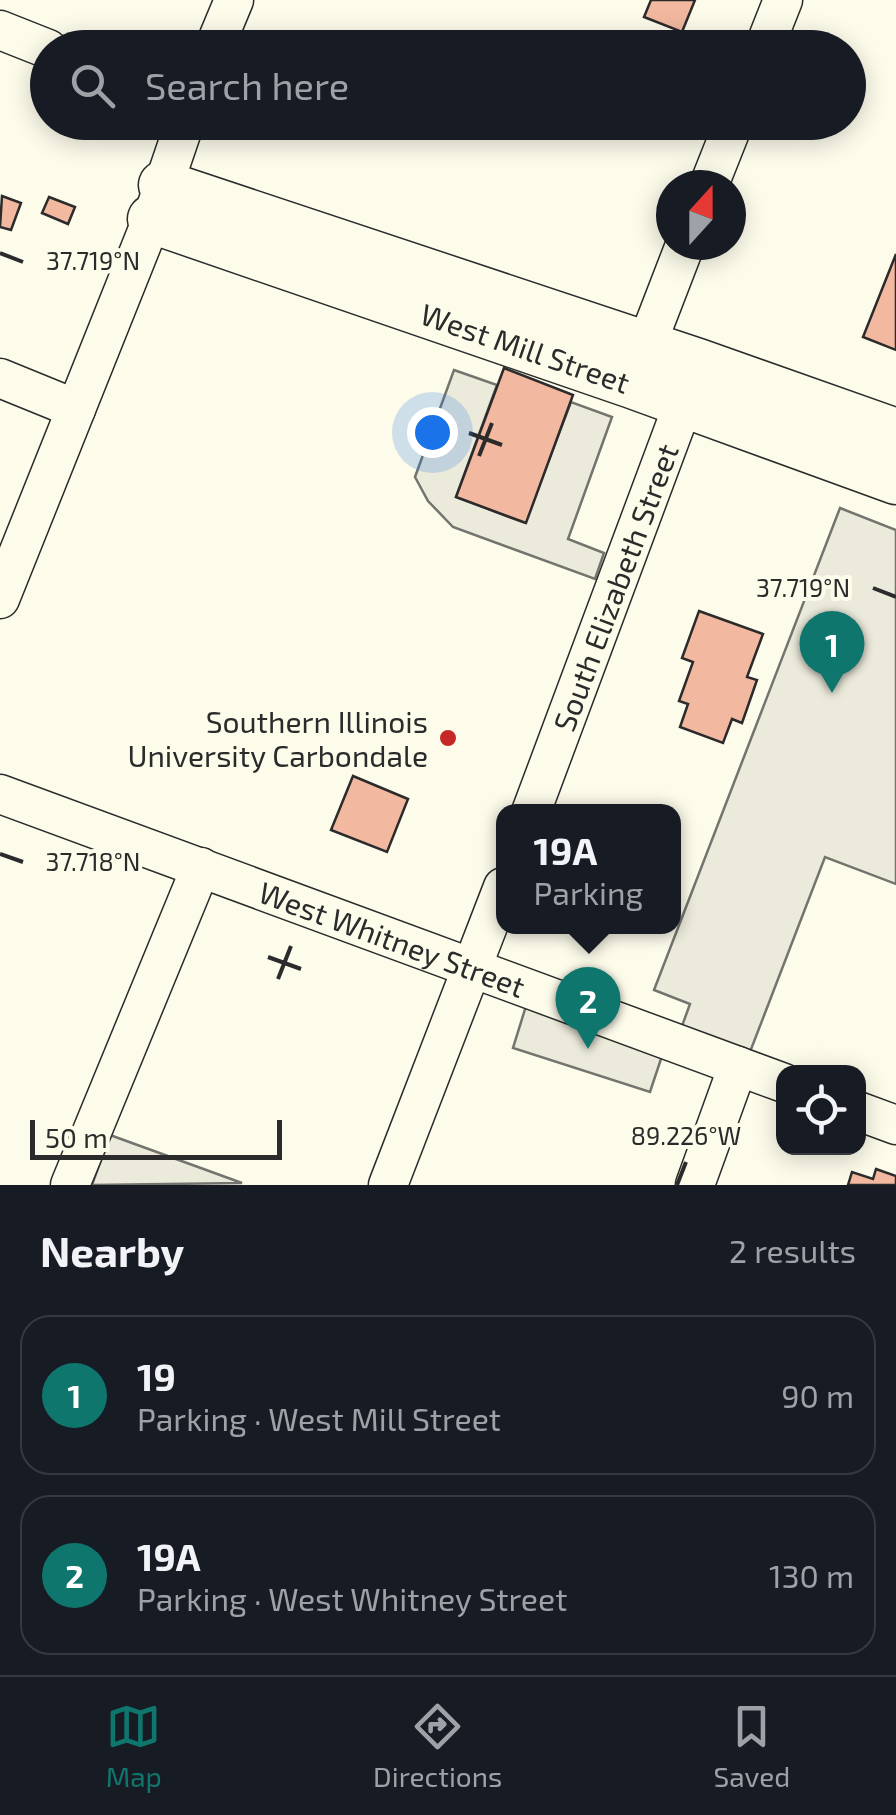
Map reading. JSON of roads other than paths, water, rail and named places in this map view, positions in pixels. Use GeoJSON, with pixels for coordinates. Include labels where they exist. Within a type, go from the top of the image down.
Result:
{"type":"FeatureCollection","features":[{"type":"Feature","properties":{"kind":"main road","name":"West Mill Street"},"geometry":{"type":"LineString","coordinates":[[158,202],[691,384],[896,480]]}},
{"type":"Feature","properties":{"kind":"main road","name":"West Mill Street"},"geometry":{"type":"LineString","coordinates":[[691,384],[896,432]]}},
{"type":"Feature","properties":{"kind":"street"},"geometry":{"type":"LineString","coordinates":[[222,30],[234,0]]}},
{"type":"Feature","properties":{"kind":"street"},"geometry":{"type":"LineString","coordinates":[[771,30],[782,0]]}},
{"type":"Feature","properties":{"kind":"street"},"geometry":{"type":"LineString","coordinates":[[0,30],[30,42]]}},
{"type":"Feature","properties":{"kind":"street"},"geometry":{"type":"LineString","coordinates":[[0,600],[158,202],[178,140]]}},
{"type":"Feature","properties":{"kind":"street"},"geometry":{"type":"LineString","coordinates":[[715,170],[727,140]]}},
{"type":"Feature","properties":{"kind":"street"},"geometry":{"type":"LineString","coordinates":[[638,365],[679,260]]}},
{"type":"Feature","properties":{"kind":"street"},"geometry":{"type":"LineString","coordinates":[[0,378],[76,409]]}},
{"type":"Feature","properties":{"kind":"street","name":"South Elizabeth Street"},"geometry":{"type":"LineString","coordinates":[[534,804],[691,384]]}},
{"type":"Feature","properties":{"kind":"street","name":"West Whitney Street"},"geometry":{"type":"LineString","coordinates":[[0,794],[776,1080]]}},
{"type":"Feature","properties":{"kind":"street"},"geometry":{"type":"LineString","coordinates":[[70,1185],[200,868]]}},
{"type":"Feature","properties":{"kind":"street"},"geometry":{"type":"LineString","coordinates":[[388,1185],[496,906]]}},
{"type":"Feature","properties":{"kind":"street"},"geometry":{"type":"LineString","coordinates":[[695,1185],[738,1066]]}},
{"type":"Feature","properties":{"kind":"street"},"geometry":{"type":"LineString","coordinates":[[866,1114],[896,1124]]}},
{"type":"Feature","properties":{"kind":"place","name":"19"},"geometry":{"type":"Point","coordinates":[832,693]}},
{"type":"Feature","properties":{"kind":"place","name":"Southern Illinois University Carbondale"},"geometry":{"type":"Point","coordinates":[448,738]}},
{"type":"Feature","properties":{"kind":"place","name":"19A"},"geometry":{"type":"Point","coordinates":[588,1049]}}]}
